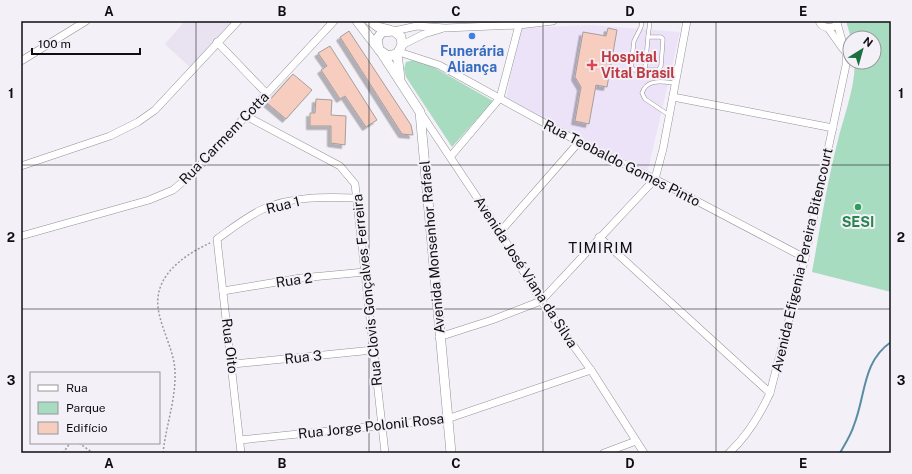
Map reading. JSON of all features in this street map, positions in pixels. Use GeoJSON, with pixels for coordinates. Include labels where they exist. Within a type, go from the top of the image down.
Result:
{"type":"FeatureCollection","features":[{"type":"Feature","properties":{"kind":"main road","name":"Avenida Monsenhor Rafael"},"geometry":{"type":"LineString","coordinates":[[357,21],[402,82],[420,112],[451,453]]}},
{"type":"Feature","properties":{"kind":"main road"},"geometry":{"type":"LineString","coordinates":[[370,21],[378,27],[392,31],[401,37],[399,50],[402,82]]}},
{"type":"Feature","properties":{"kind":"main road"},"geometry":{"type":"LineString","coordinates":[[392,31],[386,30],[380,35],[379,49],[388,56],[399,50]]}},
{"type":"Feature","properties":{"kind":"street"},"geometry":{"type":"LineString","coordinates":[[21,61],[86,21]]}},
{"type":"Feature","properties":{"kind":"street"},"geometry":{"type":"LineString","coordinates":[[21,166],[110,136],[138,122],[155,110],[238,21]]}},
{"type":"Feature","properties":{"kind":"street","name":"Rua Carmem Cotta"},"geometry":{"type":"LineString","coordinates":[[21,236],[149,200],[174,190],[194,173],[266,93],[334,21]]}},
{"type":"Feature","properties":{"kind":"street"},"geometry":{"type":"LineString","coordinates":[[399,50],[424,34],[445,28],[490,23],[519,25],[552,21]]}},
{"type":"Feature","properties":{"kind":"street"},"geometry":{"type":"LineString","coordinates":[[440,337],[492,320],[541,301],[654,179],[663,149],[686,21],[691,21]]}},
{"type":"Feature","properties":{"kind":"street"},"geometry":{"type":"LineString","coordinates":[[813,21],[832,28],[838,22]]}},
{"type":"Feature","properties":{"kind":"street","name":"Avenida Efigenia Pereira Bitencourt"},"geometry":{"type":"LineString","coordinates":[[838,22],[842,38]]}},
{"type":"Feature","properties":{"kind":"street"},"geometry":{"type":"LineString","coordinates":[[451,156],[500,98],[519,25]]}},
{"type":"Feature","properties":{"kind":"street"},"geometry":{"type":"LineString","coordinates":[[823,25],[842,49]]}},
{"type":"Feature","properties":{"kind":"street"},"geometry":{"type":"LineString","coordinates":[[392,31],[417,26],[445,28]]}},
{"type":"Feature","properties":{"kind":"street"},"geometry":{"type":"LineString","coordinates":[[217,42],[266,93]]}},
{"type":"Feature","properties":{"kind":"street","name":"Rua Teobaldo Gomes Pinto"},"geometry":{"type":"LineString","coordinates":[[399,50],[440,65],[579,142],[654,179],[805,258]]}},
{"type":"Feature","properties":{"kind":"street","name":"Avenida Efigenia Pereira Bitencourt"},"geometry":{"type":"LineString","coordinates":[[729,453],[743,440],[764,408],[770,392],[805,258],[845,70]]}},
{"type":"Feature","properties":{"kind":"street"},"geometry":{"type":"LineString","coordinates":[[673,97],[833,128]]}},
{"type":"Feature","properties":{"kind":"street","name":"Avenida José Viana da Silva"},"geometry":{"type":"LineString","coordinates":[[420,112],[451,156],[500,232],[541,301],[591,370],[644,453]]}},
{"type":"Feature","properties":{"kind":"street","name":"Rua Clovis Gonçalves Ferreira"},"geometry":{"type":"LineString","coordinates":[[246,116],[340,166],[355,184],[385,453]]}},
{"type":"Feature","properties":{"kind":"street"},"geometry":{"type":"LineString","coordinates":[[500,232],[579,142]]}},
{"type":"Feature","properties":{"kind":"street","name":"Rua 1"},"geometry":{"type":"LineString","coordinates":[[217,239],[262,209],[292,200],[329,197],[357,198]]}},
{"type":"Feature","properties":{"kind":"street"},"geometry":{"type":"LineString","coordinates":[[599,237],[770,392]]}},
{"type":"Feature","properties":{"kind":"street","name":"Rua Oito"},"geometry":{"type":"LineString","coordinates":[[217,239],[233,364],[241,453]]}},
{"type":"Feature","properties":{"kind":"street","name":"Rua 2"},"geometry":{"type":"LineString","coordinates":[[223,291],[301,278],[365,272]]}},
{"type":"Feature","properties":{"kind":"street","name":"Rua 3"},"geometry":{"type":"LineString","coordinates":[[233,364],[374,350]]}},
{"type":"Feature","properties":{"kind":"street","name":"Rua Jorge Polonil Rosa"},"geometry":{"type":"LineString","coordinates":[[240,440],[382,427],[447,419],[591,370]]}},
{"type":"Feature","properties":{"kind":"street"},"geometry":{"type":"LineString","coordinates":[[604,453],[636,441]]}},
{"type":"Feature","properties":{"kind":"lane"},"geometry":{"type":"LineString","coordinates":[[642,21],[642,27],[634,41],[631,66],[634,70],[658,70],[661,66],[663,39],[661,37],[648,37]]}},
{"type":"Feature","properties":{"kind":"lane"},"geometry":{"type":"LineString","coordinates":[[645,70],[650,21]]}},
{"type":"Feature","properties":{"kind":"lane"},"geometry":{"type":"LineString","coordinates":[[669,115],[645,99],[642,94],[644,87],[649,83],[676,83]]}},
{"type":"Feature","properties":{"kind":"path"},"geometry":{"type":"LineString","coordinates":[[163,453],[172,407],[175,381],[174,362],[159,313],[157,296],[159,286],[163,278],[179,262],[217,239]]}},
{"type":"Feature","properties":{"kind":"path"},"geometry":{"type":"LineString","coordinates":[[63,453],[69,444]]}},
{"type":"Feature","properties":{"kind":"path"},"geometry":{"type":"LineString","coordinates":[[80,444],[92,453]]}},
{"type":"Feature","properties":{"kind":"shaded area"},"geometry":{"type":"Polygon","coordinates":[[[185,21],[240,21],[193,70],[165,44],[185,21]]]}},
{"type":"Feature","properties":{"kind":"shaded area","name":"Hospital Vital Brasil"},"geometry":{"type":"Polygon","coordinates":[[[590,25],[680,32],[648,170],[580,138],[506,99],[520,28],[590,25]]]}},
{"type":"Feature","properties":{"kind":"green space","name":"SESI"},"geometry":{"type":"Polygon","coordinates":[[[846,21],[891,21],[891,292],[812,272],[830,173],[852,89],[854,70],[882,70],[882,30],[849,30],[846,21]]]}},
{"type":"Feature","properties":{"kind":"green space"},"geometry":{"type":"Polygon","coordinates":[[[414,60],[428,64],[493,101],[452,147],[406,77],[404,69],[406,62],[414,60]]]}},
{"type":"Feature","properties":{"kind":"building"},"geometry":{"type":"Polygon","coordinates":[[[608,28],[617,30],[607,87],[596,85],[589,124],[575,121],[581,87],[575,77],[583,32],[606,36],[608,28]]]}},
{"type":"Feature","properties":{"kind":"building"},"geometry":{"type":"Polygon","coordinates":[[[349,31],[411,125],[413,135],[402,134],[340,37],[349,31]]]}},
{"type":"Feature","properties":{"kind":"building"},"geometry":{"type":"Polygon","coordinates":[[[330,46],[377,120],[366,127],[345,96],[340,99],[321,70],[327,66],[318,53],[330,46]]]}},
{"type":"Feature","properties":{"kind":"building"},"geometry":{"type":"Polygon","coordinates":[[[293,74],[312,90],[286,119],[267,103],[293,74]]]}},
{"type":"Feature","properties":{"kind":"building"},"geometry":{"type":"Polygon","coordinates":[[[316,99],[332,100],[331,115],[346,116],[345,145],[331,143],[331,126],[310,126],[310,113],[315,113],[316,99]]]}},
{"type":"Feature","properties":{"kind":"waterway"},"geometry":{"type":"LineString","coordinates":[[840,453],[853,429],[870,369],[875,359],[891,342]]}},
{"type":"Feature","properties":{"kind":"place","name":"Funerária Aliança"},"geometry":{"type":"Point","coordinates":[472,36]}},
{"type":"Feature","properties":{"kind":"place","name":"Hospital Vital Brasil"},"geometry":{"type":"Point","coordinates":[592,65]}},
{"type":"Feature","properties":{"kind":"place","name":"SESI"},"geometry":{"type":"Point","coordinates":[858,207]}},
{"type":"Feature","properties":{"kind":"district","name":"TIMIRIM"},"geometry":{"type":"Point","coordinates":[601,247]}}]}
